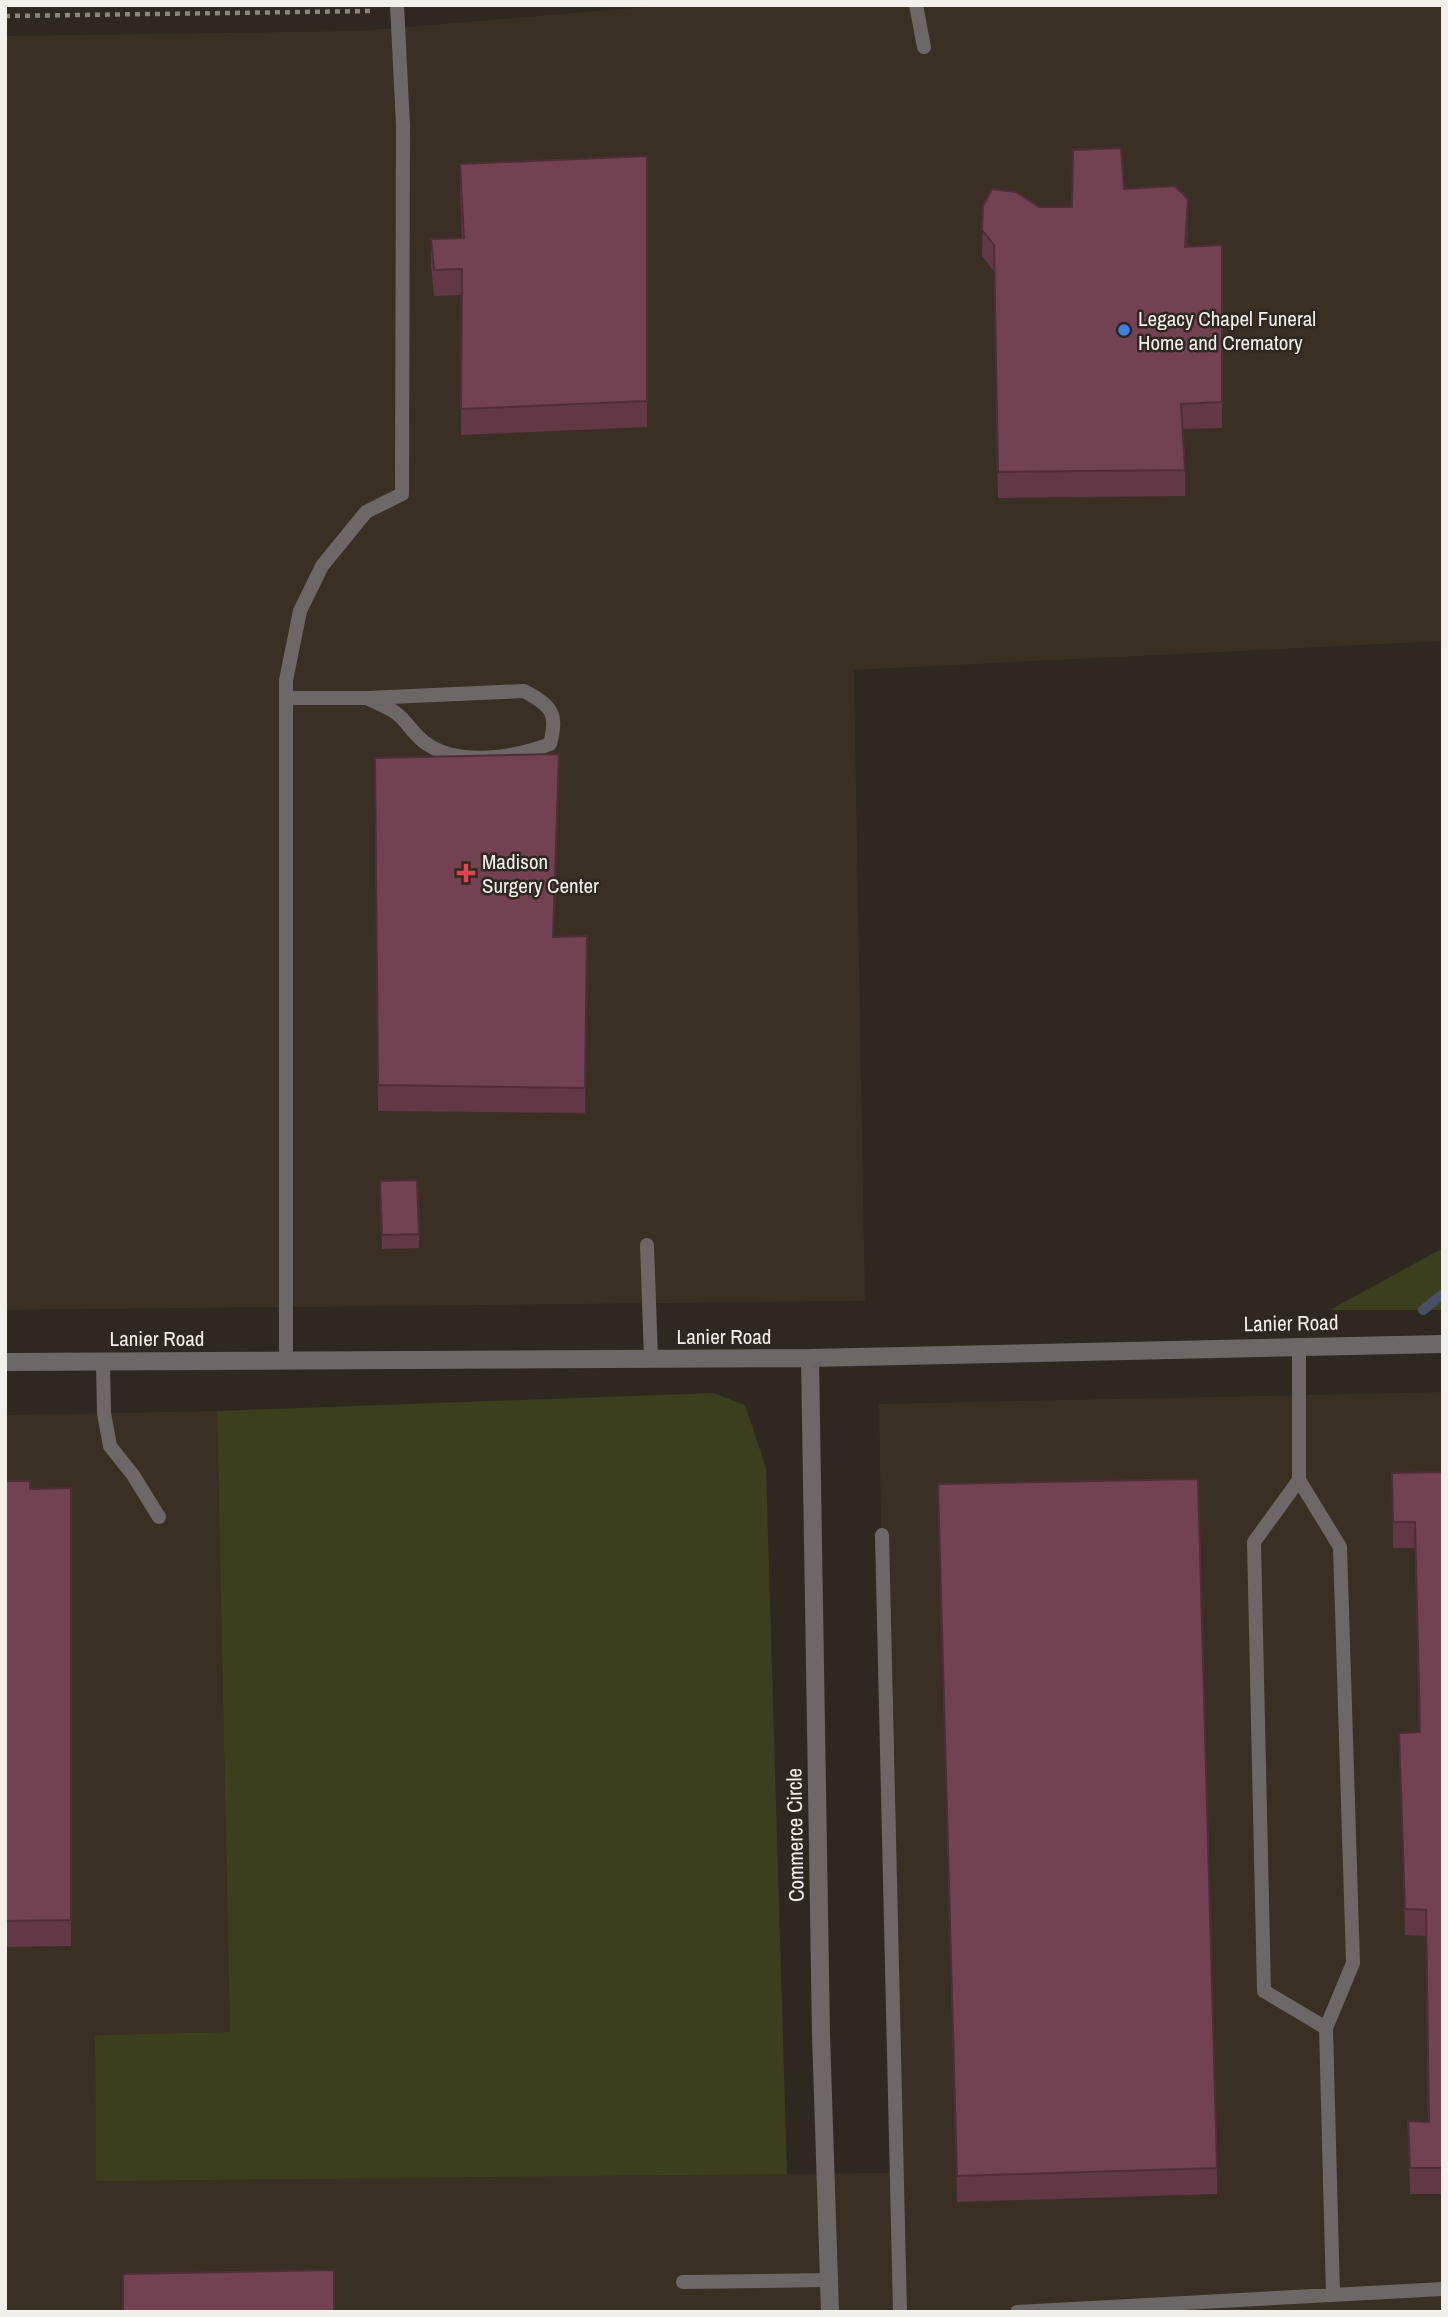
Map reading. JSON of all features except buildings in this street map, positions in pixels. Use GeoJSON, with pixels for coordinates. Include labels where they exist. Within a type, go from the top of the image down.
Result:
{"type":"FeatureCollection","features":[{"type":"Feature","properties":{"kind":"street","name":"Lanier Road"},"geometry":{"type":"LineString","coordinates":[[5,1362],[810,1358],[1299,1345],[1443,1344]]}},
{"type":"Feature","properties":{"kind":"street","name":"Commerce Circle"},"geometry":{"type":"LineString","coordinates":[[810,1358],[821,2034],[830,2312]]}},
{"type":"Feature","properties":{"kind":"lane"},"geometry":{"type":"LineString","coordinates":[[916,5],[924,47]]}},
{"type":"Feature","properties":{"kind":"lane"},"geometry":{"type":"LineString","coordinates":[[286,1360],[286,680],[300,611],[323,566],[366,513],[402,494],[403,125],[397,7]]}},
{"type":"Feature","properties":{"kind":"lane"},"geometry":{"type":"LineString","coordinates":[[286,698],[367,698],[524,691],[547,703],[556,723],[550,744],[522,755],[459,755],[431,747],[416,736],[396,713],[367,698]]}},
{"type":"Feature","properties":{"kind":"lane"},"geometry":{"type":"LineString","coordinates":[[647,1245],[651,1359]]}},
{"type":"Feature","properties":{"kind":"lane"},"geometry":{"type":"LineString","coordinates":[[1299,1345],[1299,1480],[1340,1547],[1353,1963],[1326,2028],[1333,2295]]}},
{"type":"Feature","properties":{"kind":"lane"},"geometry":{"type":"LineString","coordinates":[[103,1361],[104,1413],[110,1446],[133,1475],[159,1517]]}},
{"type":"Feature","properties":{"kind":"lane"},"geometry":{"type":"LineString","coordinates":[[1299,1480],[1254,1542],[1264,1991],[1326,2028]]}},
{"type":"Feature","properties":{"kind":"lane"},"geometry":{"type":"LineString","coordinates":[[882,1535],[900,2312]]}},
{"type":"Feature","properties":{"kind":"lane"},"geometry":{"type":"LineString","coordinates":[[683,2282],[829,2280]]}},
{"type":"Feature","properties":{"kind":"lane"},"geometry":{"type":"LineString","coordinates":[[1017,2312],[1443,2289]]}},
{"type":"Feature","properties":{"kind":"path"},"geometry":{"type":"LineString","coordinates":[[5,16],[397,7]]}},
{"type":"Feature","properties":{"kind":"shaded area"},"geometry":{"type":"Polygon","coordinates":[[[668,5],[1443,5],[1443,641],[854,670],[865,1301],[5,1310],[5,36],[360,31],[668,5]]]}},
{"type":"Feature","properties":{"kind":"shaded area"},"geometry":{"type":"Polygon","coordinates":[[[1443,1392],[1443,2312],[5,2312],[5,1415],[217,1411],[230,2032],[95,2035],[96,2180],[891,2173],[879,1404],[1443,1392]]]}},
{"type":"Feature","properties":{"kind":"green space"},"geometry":{"type":"Polygon","coordinates":[[[1443,1248],[1443,1310],[1330,1310],[1443,1248]]]}},
{"type":"Feature","properties":{"kind":"green space"},"geometry":{"type":"Polygon","coordinates":[[[713,1393],[745,1405],[766,1468],[787,2174],[96,2181],[95,2035],[230,2032],[217,1411],[713,1393]]]}},
{"type":"Feature","properties":{"kind":"waterway"},"geometry":{"type":"LineString","coordinates":[[1423,1310],[1443,1294]]}},
{"type":"Feature","properties":{"kind":"place","name":"Legacy Chapel Funeral Home and Crematory"},"geometry":{"type":"Point","coordinates":[1124,330]}},
{"type":"Feature","properties":{"kind":"place","name":"Madison Surgery Center"},"geometry":{"type":"Point","coordinates":[466,873]}}]}
